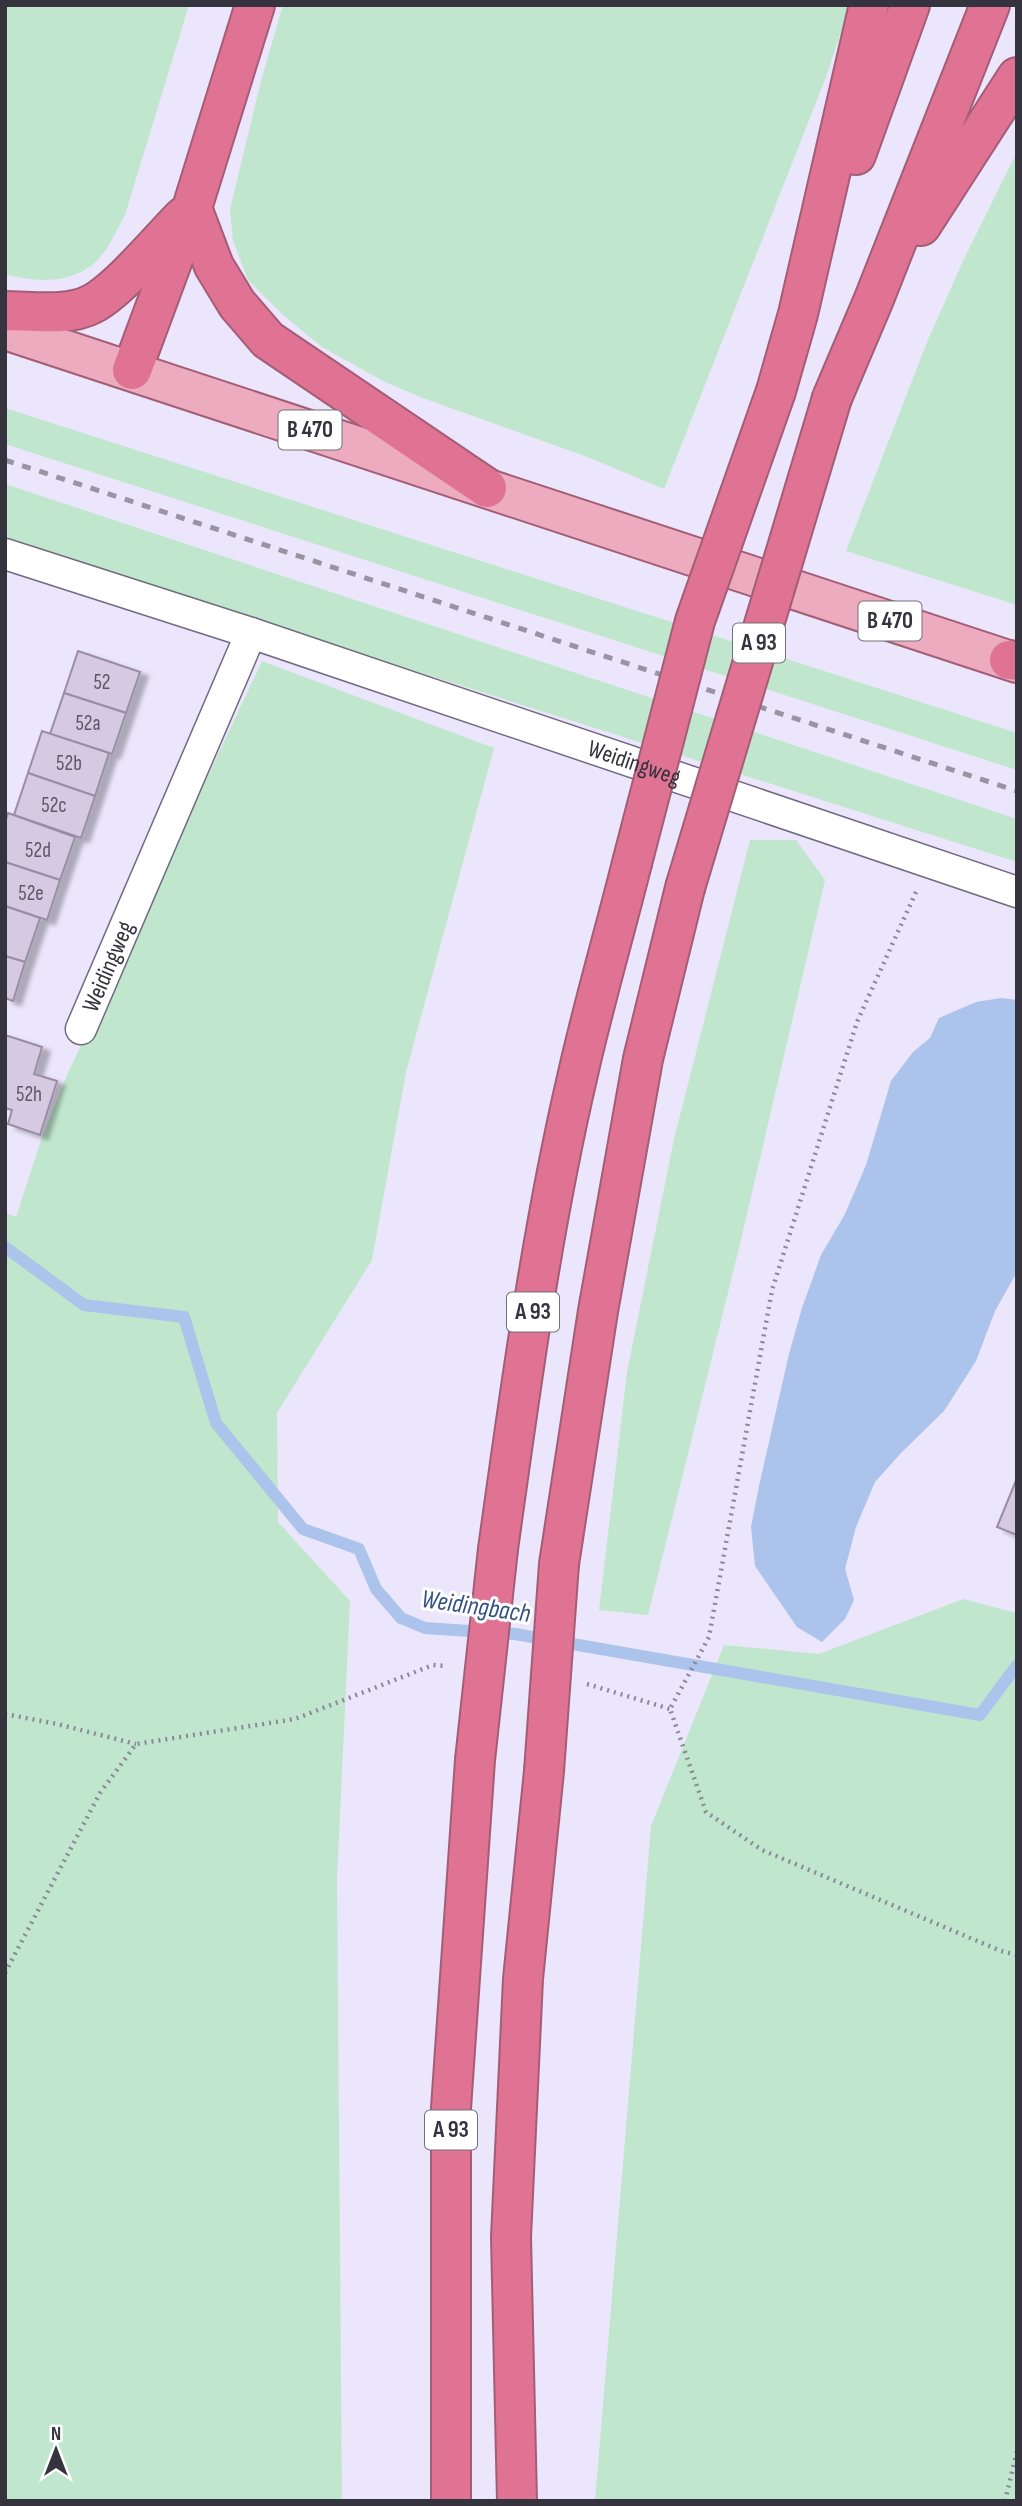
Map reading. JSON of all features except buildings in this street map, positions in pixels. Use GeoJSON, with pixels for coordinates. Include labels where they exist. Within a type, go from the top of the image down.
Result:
{"type":"FeatureCollection","features":[{"type":"Feature","properties":{"kind":"highway"},"geometry":{"type":"LineString","coordinates":[[132,370],[192,208],[255,5]]}},
{"type":"Feature","properties":{"kind":"highway"},"geometry":{"type":"LineString","coordinates":[[798,313],[869,5]]}},
{"type":"Feature","properties":{"kind":"highway","name":"A 93"},"geometry":{"type":"LineString","coordinates":[[451,2501],[451,2108],[475,1760],[498,1549],[548,1219],[577,1077],[695,621],[776,391],[798,313],[910,5]]}},
{"type":"Feature","properties":{"kind":"highway","name":"A 93"},"geometry":{"type":"LineString","coordinates":[[517,2501],[511,2237],[523,1979],[544,1771],[559,1564],[598,1311],[643,1059],[685,888],[832,398],[990,5]]}},
{"type":"Feature","properties":{"kind":"highway"},"geometry":{"type":"LineString","coordinates":[[874,299],[1017,77]]}},
{"type":"Feature","properties":{"kind":"highway"},"geometry":{"type":"LineString","coordinates":[[5,311],[69,310],[91,304],[114,287],[192,208]]}},
{"type":"Feature","properties":{"kind":"highway"},"geometry":{"type":"LineString","coordinates":[[192,208],[214,266],[237,304],[268,340],[487,488]]}},
{"type":"Feature","properties":{"kind":"main road","name":"B 470"},"geometry":{"type":"LineString","coordinates":[[5,330],[1014,661]]}},
{"type":"Feature","properties":{"kind":"street","name":"Weidingweg"},"geometry":{"type":"LineString","coordinates":[[5,554],[251,633],[1017,892]]}},
{"type":"Feature","properties":{"kind":"street","name":"Weidingweg"},"geometry":{"type":"LineString","coordinates":[[80,1029],[251,633]]}},
{"type":"Feature","properties":{"kind":"path"},"geometry":{"type":"LineString","coordinates":[[929,863],[857,1022],[772,1290],[709,1637],[670,1709],[706,1812],[762,1850],[1001,1951],[1017,1955]]}},
{"type":"Feature","properties":{"kind":"path"},"geometry":{"type":"LineString","coordinates":[[5,1714],[136,1744],[295,1719],[433,1665]]}},
{"type":"Feature","properties":{"kind":"path"},"geometry":{"type":"LineString","coordinates":[[5,1973],[100,1793],[136,1744]]}},
{"type":"Feature","properties":{"kind":"path"},"geometry":{"type":"LineString","coordinates":[[1005,2501],[1017,2451]]}},
{"type":"Feature","properties":{"kind":"green space"},"geometry":{"type":"Polygon","coordinates":[[[5,5],[189,5],[125,215],[97,261],[81,272],[60,279],[27,279],[5,274],[5,5]]]}},
{"type":"Feature","properties":{"kind":"green space"},"geometry":{"type":"Polygon","coordinates":[[[283,5],[850,5],[826,77],[664,489],[590,458],[383,381],[322,347],[282,314],[248,280],[233,241],[230,209],[261,81],[283,5]]]}},
{"type":"Feature","properties":{"kind":"green space"},"geometry":{"type":"Polygon","coordinates":[[[1017,152],[1017,605],[846,551],[927,342],[963,261],[1017,152]]]}},
{"type":"Feature","properties":{"kind":"green space"},"geometry":{"type":"Polygon","coordinates":[[[5,408],[1017,733],[1017,770],[5,444],[5,408]]]}},
{"type":"Feature","properties":{"kind":"green space"},"geometry":{"type":"Polygon","coordinates":[[[5,484],[1017,819],[1017,862],[201,603],[5,538],[5,484]]]}},
{"type":"Feature","properties":{"kind":"green space"},"geometry":{"type":"Polygon","coordinates":[[[262,661],[494,748],[406,1072],[372,1260],[277,1413],[278,1522],[350,1601],[337,1879],[342,2501],[5,2501],[5,1213],[16,1217],[42,1137],[67,1075],[262,661]]]}},
{"type":"Feature","properties":{"kind":"green space"},"geometry":{"type":"Polygon","coordinates":[[[750,840],[796,840],[825,880],[740,1244],[648,1615],[599,1610],[627,1372],[674,1139],[750,840]]]}},
{"type":"Feature","properties":{"kind":"green space"},"geometry":{"type":"Polygon","coordinates":[[[963,1599],[1017,1613],[1017,2501],[595,2501],[651,1826],[724,1645],[819,1654],[963,1599]]]}},
{"type":"Feature","properties":{"kind":"water"},"geometry":{"type":"Polygon","coordinates":[[[1001,998],[1017,1000],[1017,1272],[995,1311],[976,1361],[944,1411],[875,1482],[856,1527],[845,1569],[854,1600],[845,1619],[822,1642],[797,1627],[755,1566],[751,1527],[789,1354],[821,1255],[845,1214],[866,1165],[891,1081],[913,1052],[930,1038],[939,1018],[976,1002],[1001,998]]]}},
{"type":"Feature","properties":{"kind":"waterway","name":"Weidingbach"},"geometry":{"type":"LineString","coordinates":[[5,1247],[84,1305],[184,1317],[216,1423],[303,1529],[359,1549],[376,1589],[401,1618],[425,1628],[515,1634],[980,1715],[1017,1665]]}},
{"type":"Feature","properties":{"kind":"railway"},"geometry":{"type":"LineString","coordinates":[[5,460],[1017,791]]}}]}
